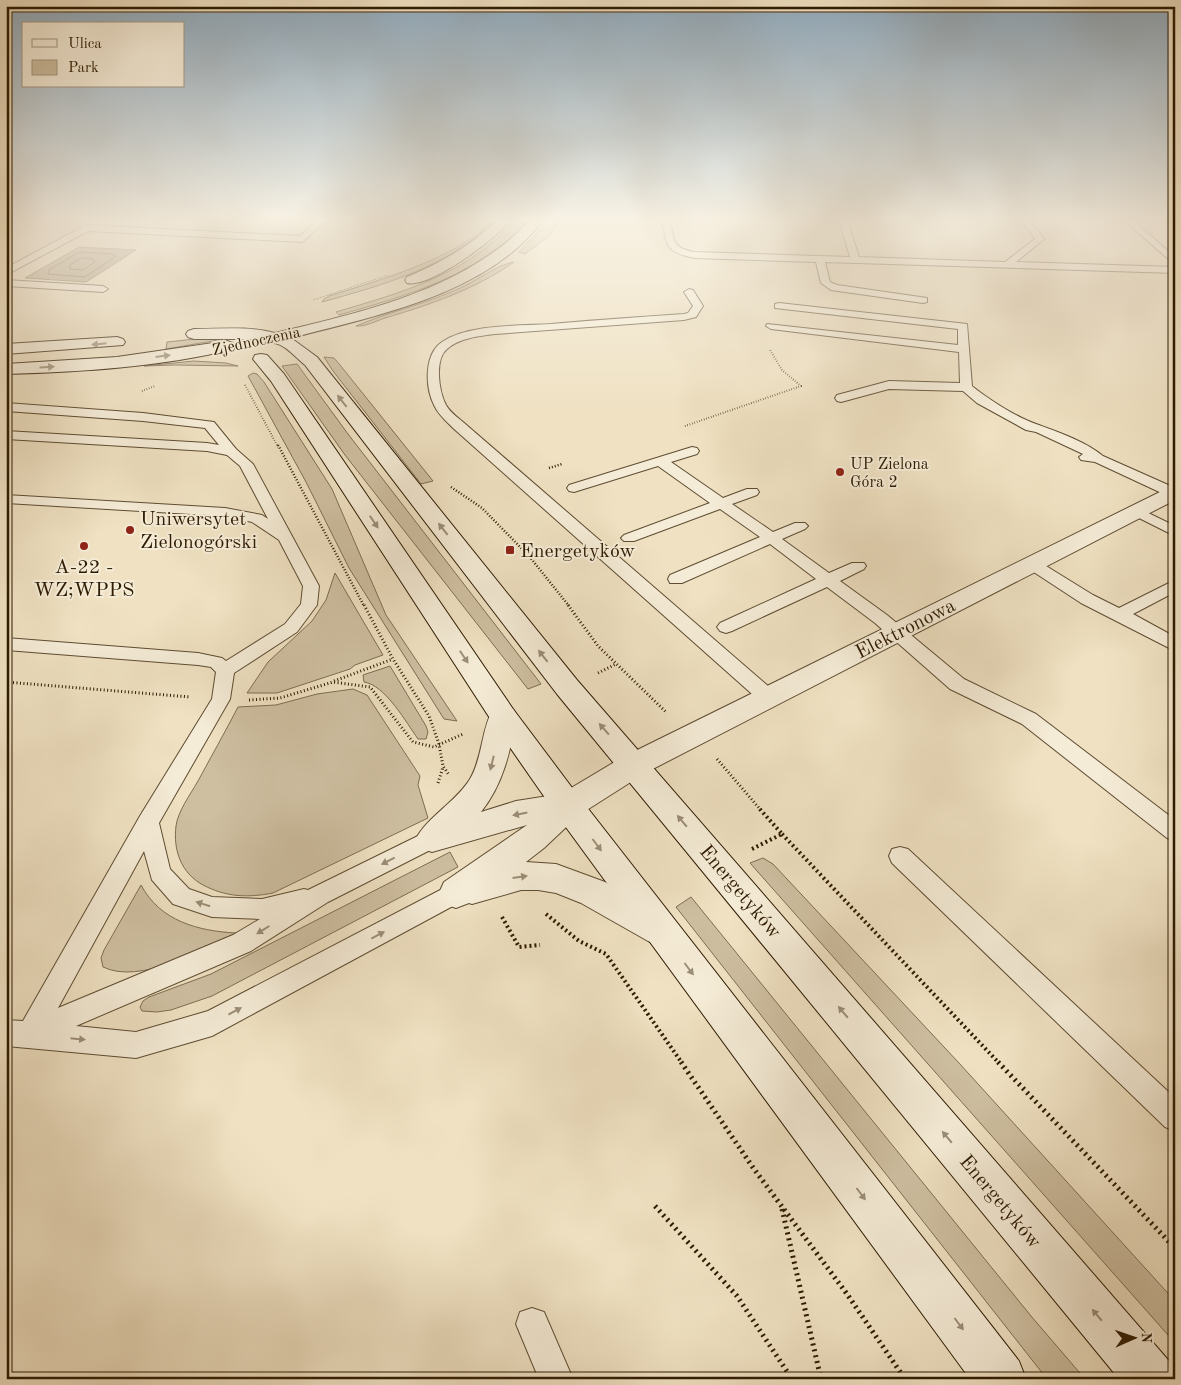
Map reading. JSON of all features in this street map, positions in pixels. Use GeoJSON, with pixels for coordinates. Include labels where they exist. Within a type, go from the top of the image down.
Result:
{"type":"FeatureCollection","features":[{"type":"Feature","properties":{"kind":"main road","name":"Zjednoczenia"},"geometry":{"type":"LineString","coordinates":[[13,369],[74,366],[186,354],[273,338],[402,302],[446,285]]}},
{"type":"Feature","properties":{"kind":"main road"},"geometry":{"type":"LineString","coordinates":[[249,356],[273,338],[281,329],[314,310]]}},
{"type":"Feature","properties":{"kind":"main road"},"geometry":{"type":"LineString","coordinates":[[315,350],[359,315]]}},
{"type":"Feature","properties":{"kind":"main road","name":"Zjednoczenia"},"geometry":{"type":"LineString","coordinates":[[175,336],[268,320]]}},
{"type":"Feature","properties":{"kind":"main road","name":"Energetyków"},"geometry":{"type":"LineString","coordinates":[[194,334],[249,333],[315,350],[567,687],[1151,1379]]}},
{"type":"Feature","properties":{"kind":"main road"},"geometry":{"type":"LineString","coordinates":[[6,349],[129,341]]}},
{"type":"Feature","properties":{"kind":"main road"},"geometry":{"type":"LineString","coordinates":[[186,354],[223,351],[249,356],[283,386],[503,716],[568,806],[1001,1379]]}},
{"type":"Feature","properties":{"kind":"main road","name":"Elektronowa"},"geometry":{"type":"LineString","coordinates":[[568,806],[634,765],[1174,492]]}},
{"type":"Feature","properties":{"kind":"main road"},"geometry":{"type":"LineString","coordinates":[[432,839],[481,790],[490,772],[503,716]]}},
{"type":"Feature","properties":{"kind":"main road"},"geometry":{"type":"LineString","coordinates":[[432,839],[516,814],[568,806]]}},
{"type":"Feature","properties":{"kind":"main road"},"geometry":{"type":"LineString","coordinates":[[456,893],[533,839],[568,806]]}},
{"type":"Feature","properties":{"kind":"main road"},"geometry":{"type":"LineString","coordinates":[[456,893],[521,876],[548,877],[593,892],[660,930]]}},
{"type":"Feature","properties":{"kind":"lane"},"geometry":{"type":"LineString","coordinates":[[32,285],[103,289]]}},
{"type":"Feature","properties":{"kind":"lane"},"geometry":{"type":"LineString","coordinates":[[829,285],[834,288],[923,300]]}},
{"type":"Feature","properties":{"kind":"lane"},"geometry":{"type":"LineString","coordinates":[[689,292],[698,306],[692,315],[684,317],[495,331],[479,333],[449,343],[441,348],[436,356],[434,370],[438,403],[442,410],[458,426],[768,697]]}},
{"type":"Feature","properties":{"kind":"lane"},"geometry":{"type":"LineString","coordinates":[[779,306],[963,326],[966,387]]}},
{"type":"Feature","properties":{"kind":"lane"},"geometry":{"type":"LineString","coordinates":[[771,326],[964,349]]}},
{"type":"Feature","properties":{"kind":"lane"},"geometry":{"type":"LineString","coordinates":[[841,398],[889,385],[966,387],[981,400],[1031,427],[1034,433],[1082,456],[1098,459],[1174,492]]}},
{"type":"Feature","properties":{"kind":"lane"},"geometry":{"type":"LineString","coordinates":[[6,407],[143,417],[209,425],[231,452],[246,464],[311,586],[309,605],[292,628],[225,670]]}},
{"type":"Feature","properties":{"kind":"lane"},"geometry":{"type":"LineString","coordinates":[[6,435],[207,447],[231,452]]}},
{"type":"Feature","properties":{"kind":"lane"},"geometry":{"type":"LineString","coordinates":[[574,488],[692,451]]}},
{"type":"Feature","properties":{"kind":"lane"},"geometry":{"type":"LineString","coordinates":[[660,461],[771,538],[897,632],[957,684],[1029,719],[1175,832]]}},
{"type":"Feature","properties":{"kind":"lane"},"geometry":{"type":"LineString","coordinates":[[629,538],[752,492]]}},
{"type":"Feature","properties":{"kind":"lane"},"geometry":{"type":"LineString","coordinates":[[6,499],[226,512],[257,518],[285,539]]}},
{"type":"Feature","properties":{"kind":"lane"},"geometry":{"type":"LineString","coordinates":[[1136,511],[1175,532]]}},
{"type":"Feature","properties":{"kind":"lane"},"geometry":{"type":"LineString","coordinates":[[676,579],[800,526]]}},
{"type":"Feature","properties":{"kind":"lane"},"geometry":{"type":"LineString","coordinates":[[1032,564],[1086,599],[1148,628],[1175,645]]}},
{"type":"Feature","properties":{"kind":"lane"},"geometry":{"type":"LineString","coordinates":[[726,627],[858,566]]}},
{"type":"Feature","properties":{"kind":"lane"},"geometry":{"type":"LineString","coordinates":[[1119,614],[1175,585]]}},
{"type":"Feature","properties":{"kind":"lane"},"geometry":{"type":"LineString","coordinates":[[6,644],[198,659],[216,662],[225,670]]}},
{"type":"Feature","properties":{"kind":"lane"},"geometry":{"type":"LineString","coordinates":[[18,1033],[148,822],[221,699],[225,670]]}},
{"type":"Feature","properties":{"kind":"lane"},"geometry":{"type":"LineString","coordinates":[[148,822],[160,873],[181,897],[212,907],[262,909],[320,896]]}},
{"type":"Feature","properties":{"kind":"lane"},"geometry":{"type":"LineString","coordinates":[[18,1033],[242,943],[320,896],[432,839]]}},
{"type":"Feature","properties":{"kind":"lane"},"geometry":{"type":"LineString","coordinates":[[900,856],[1175,1117]]}},
{"type":"Feature","properties":{"kind":"lane"},"geometry":{"type":"LineString","coordinates":[[18,1033],[136,1045],[212,1023],[456,893]]}},
{"type":"Feature","properties":{"kind":"lane"},"geometry":{"type":"LineString","coordinates":[[532,1324],[556,1379]]}},
{"type":"Feature","properties":{"kind":"path"},"geometry":{"type":"LineString","coordinates":[[242,381],[393,659],[430,716],[440,744],[443,766],[453,782]]}},
{"type":"Feature","properties":{"kind":"path"},"geometry":{"type":"LineString","coordinates":[[680,427],[796,389]]}},
{"type":"Feature","properties":{"kind":"path"},"geometry":{"type":"LineString","coordinates":[[453,490],[482,508],[529,556],[598,646],[671,716]]}},
{"type":"Feature","properties":{"kind":"path"},"geometry":{"type":"LineString","coordinates":[[241,700],[280,698],[333,682],[393,659]]}},
{"type":"Feature","properties":{"kind":"path"},"geometry":{"type":"LineString","coordinates":[[594,675],[616,664]]}},
{"type":"Feature","properties":{"kind":"path"},"geometry":{"type":"LineString","coordinates":[[6,682],[199,698]]}},
{"type":"Feature","properties":{"kind":"path"},"geometry":{"type":"LineString","coordinates":[[333,682],[370,687],[414,742],[434,747],[465,733]]}},
{"type":"Feature","properties":{"kind":"path"},"geometry":{"type":"LineString","coordinates":[[716,758],[782,834],[1175,1248]]}},
{"type":"Feature","properties":{"kind":"path"},"geometry":{"type":"LineString","coordinates":[[749,851],[782,834]]}},
{"type":"Feature","properties":{"kind":"path"},"geometry":{"type":"LineString","coordinates":[[497,908],[519,947],[540,945]]}},
{"type":"Feature","properties":{"kind":"path"},"geometry":{"type":"LineString","coordinates":[[543,912],[579,941],[606,954],[754,1170],[847,1294],[905,1379]]}},
{"type":"Feature","properties":{"kind":"path"},"geometry":{"type":"LineString","coordinates":[[655,1206],[737,1296],[792,1379]]}},
{"type":"Feature","properties":{"kind":"path"},"geometry":{"type":"LineString","coordinates":[[782,1207],[821,1379]]}},
{"type":"Feature","properties":{"kind":"green space"},"geometry":{"type":"Polygon","coordinates":[[[364,285],[380,285],[322,302],[329,296],[364,285]]]}},
{"type":"Feature","properties":{"kind":"green space"},"geometry":{"type":"Polygon","coordinates":[[[419,285],[433,285],[339,315],[336,312],[385,297],[419,285]]]}},
{"type":"Feature","properties":{"kind":"green space"},"geometry":{"type":"Polygon","coordinates":[[[475,285],[418,308],[371,324],[356,326],[420,304],[465,286],[475,285]]]}},
{"type":"Feature","properties":{"kind":"green space"},"geometry":{"type":"Polygon","coordinates":[[[195,339],[224,339],[166,349],[167,342],[195,339]]]}},
{"type":"Feature","properties":{"kind":"green space"},"geometry":{"type":"Polygon","coordinates":[[[324,357],[334,358],[433,481],[421,484],[324,357]]]}},
{"type":"Feature","properties":{"kind":"green space"},"geometry":{"type":"Polygon","coordinates":[[[194,361],[226,363],[238,366],[144,366],[194,361]]]}},
{"type":"Feature","properties":{"kind":"green space"},"geometry":{"type":"Polygon","coordinates":[[[297,364],[348,434],[541,684],[528,689],[345,455],[282,366],[297,364]]]}},
{"type":"Feature","properties":{"kind":"green space"},"geometry":{"type":"Polygon","coordinates":[[[253,373],[257,374],[264,382],[332,489],[386,615],[457,721],[444,719],[349,568],[306,482],[248,376],[253,373]]]}},
{"type":"Feature","properties":{"kind":"green space"},"geometry":{"type":"Polygon","coordinates":[[[335,573],[383,655],[355,665],[350,669],[277,693],[247,693],[268,662],[312,621],[326,600],[335,573]]]}},
{"type":"Feature","properties":{"kind":"green space"},"geometry":{"type":"Polygon","coordinates":[[[390,666],[426,726],[428,732],[426,739],[418,739],[387,697],[380,690],[364,682],[363,675],[390,666]]]}},
{"type":"Feature","properties":{"kind":"green space"},"geometry":{"type":"Polygon","coordinates":[[[353,689],[367,695],[420,776],[418,785],[428,818],[273,893],[254,896],[228,894],[212,889],[195,880],[184,867],[177,852],[175,835],[177,820],[238,707],[276,705],[317,694],[353,689]]]}},
{"type":"Feature","properties":{"kind":"green space"},"geometry":{"type":"Polygon","coordinates":[[[450,852],[458,867],[212,996],[171,1010],[157,1012],[142,1011],[140,1007],[143,1001],[149,997],[211,974],[450,852]]]}},
{"type":"Feature","properties":{"kind":"green space"},"geometry":{"type":"Polygon","coordinates":[[[763,858],[773,864],[959,1063],[1175,1301],[1175,1326],[1168,1335],[750,863],[763,858]]]}},
{"type":"Feature","properties":{"kind":"green space"},"geometry":{"type":"Polygon","coordinates":[[[141,885],[159,907],[181,922],[208,930],[236,933],[189,956],[153,969],[135,972],[118,971],[103,967],[101,958],[104,950],[141,885]]]}},
{"type":"Feature","properties":{"kind":"green space"},"geometry":{"type":"Polygon","coordinates":[[[691,897],[1031,1316],[1085,1379],[1047,1379],[676,907],[691,897]]]}},
{"type":"Feature","properties":{"kind":"place","name":"UP Zielona Góra 2"},"geometry":{"type":"Point","coordinates":[840,472]}},
{"type":"Feature","properties":{"kind":"place","name":"Uniwersytet Zielonogórski"},"geometry":{"type":"Point","coordinates":[130,530]}},
{"type":"Feature","properties":{"kind":"place","name":"A-22 - WZ;WPPS"},"geometry":{"type":"Point","coordinates":[84,546]}},
{"type":"Feature","properties":{"kind":"place","name":"Energetyków"},"geometry":{"type":"Point","coordinates":[510,550]}}]}
